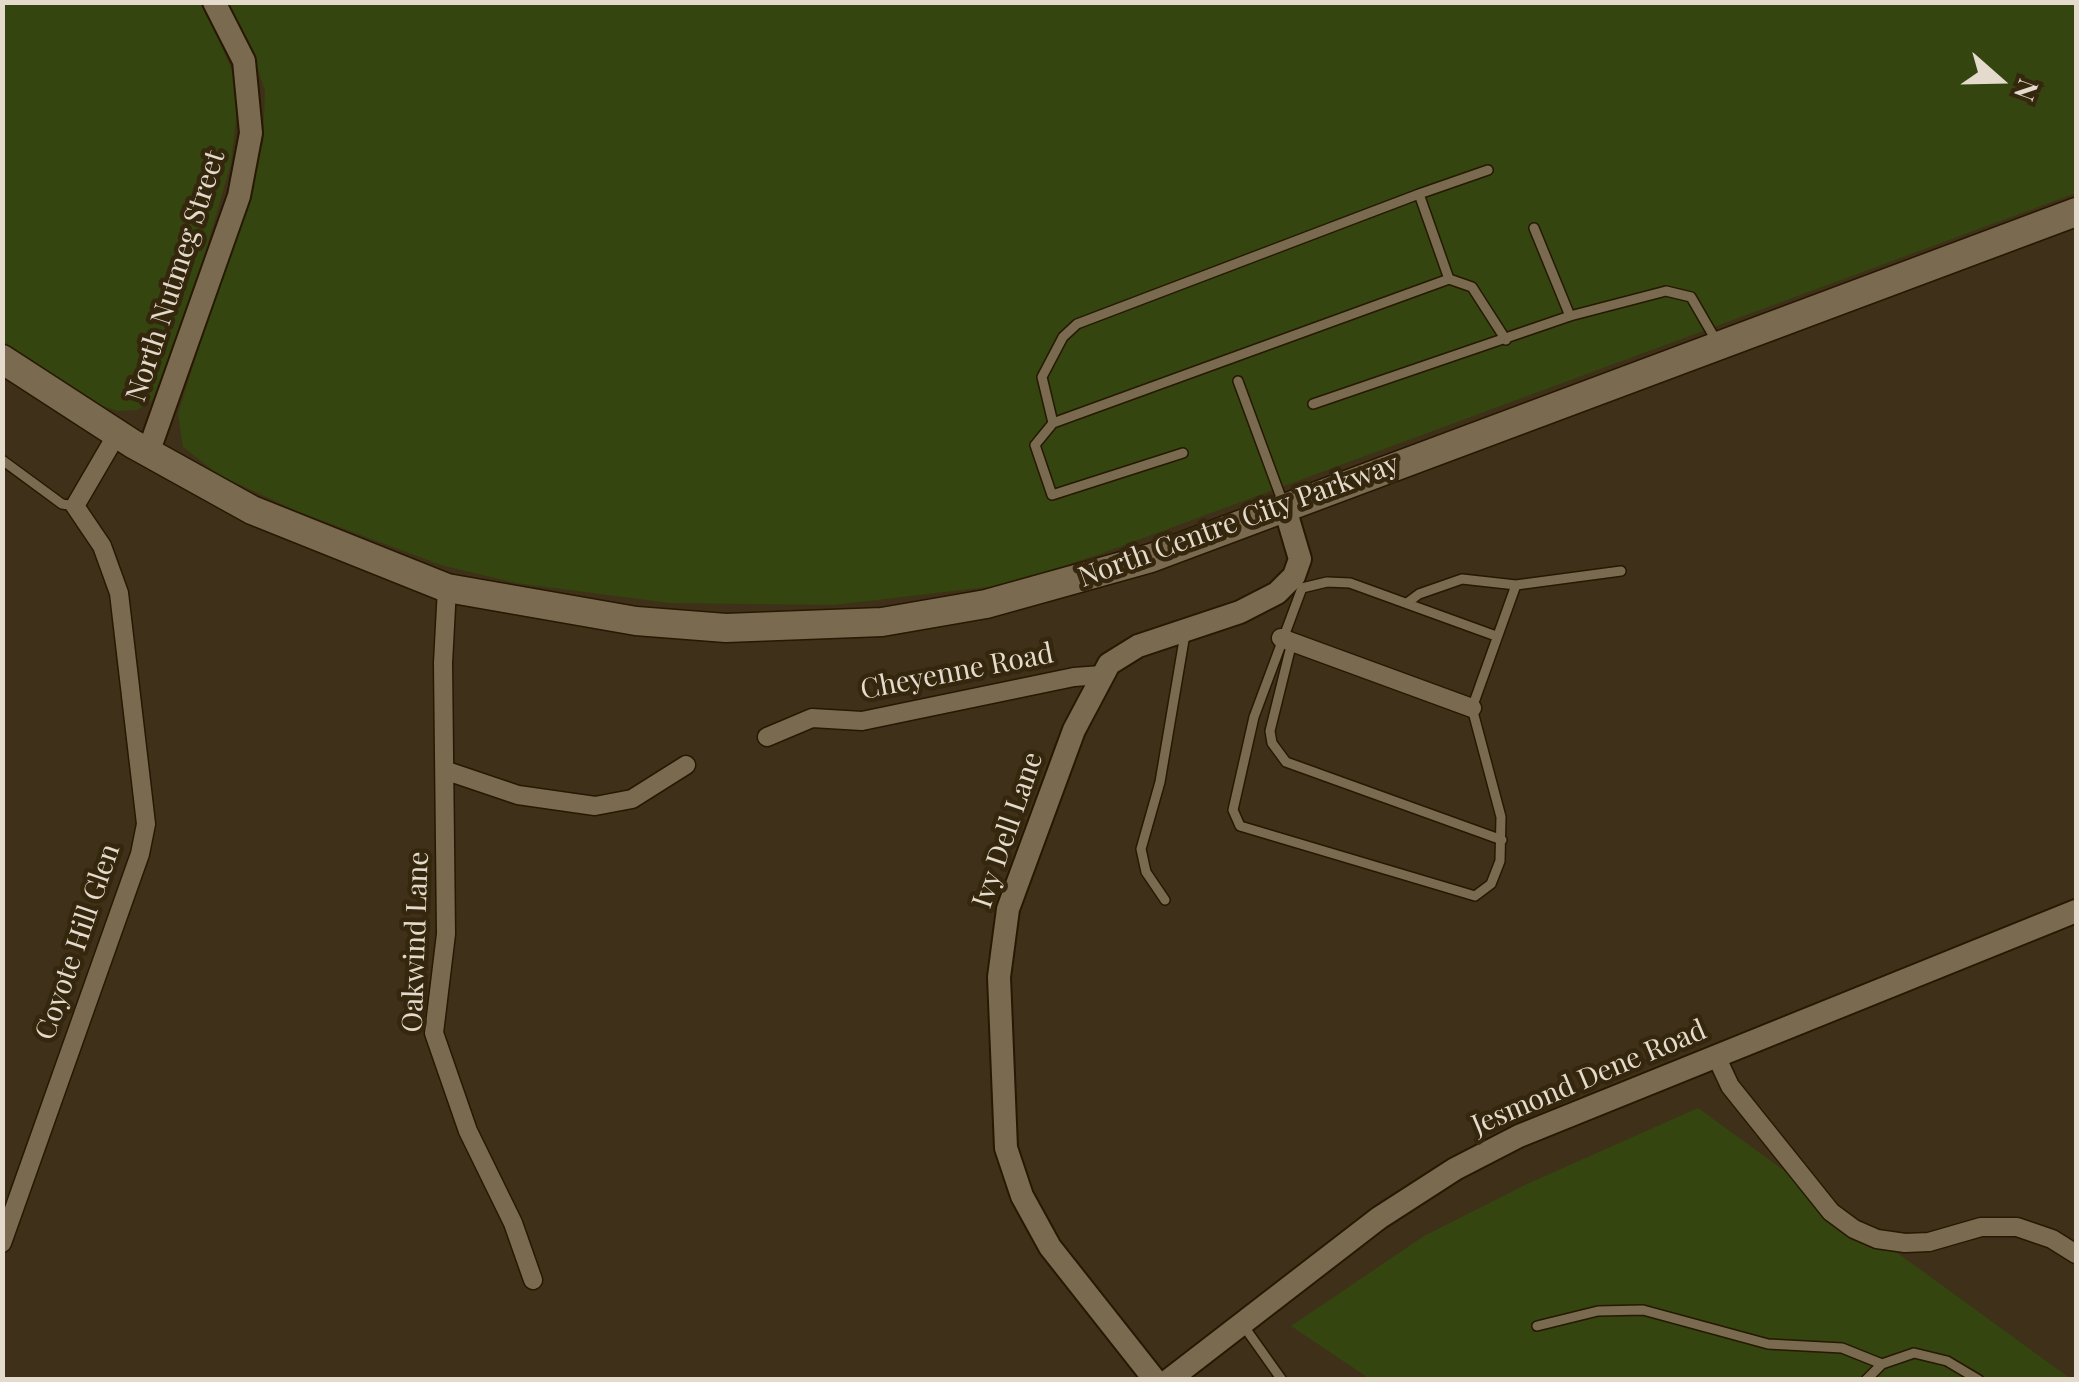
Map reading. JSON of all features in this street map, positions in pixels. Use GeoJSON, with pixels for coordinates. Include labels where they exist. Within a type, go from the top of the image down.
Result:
{"type":"FeatureCollection","features":[{"type":"Feature","properties":{"kind":"main road","name":"North Centre City Parkway"},"geometry":{"type":"LineString","coordinates":[[2,359],[148,453],[306,534],[447,588],[636,621],[726,628],[882,622],[1069,584],[1150,558],[2076,212]]}},
{"type":"Feature","properties":{"kind":"street","name":"North Nutmeg Street"},"geometry":{"type":"LineString","coordinates":[[148,453],[239,196],[251,133],[244,62],[214,2]]}},
{"type":"Feature","properties":{"kind":"street"},"geometry":{"type":"LineString","coordinates":[[75,506],[117,434]]}},
{"type":"Feature","properties":{"kind":"street"},"geometry":{"type":"LineString","coordinates":[[1284,505],[1300,559],[1298,582]]}},
{"type":"Feature","properties":{"kind":"street","name":"Coyote Hill Glen"},"geometry":{"type":"LineString","coordinates":[[2,1244],[140,854],[146,824],[119,593],[102,546],[75,506]]}},
{"type":"Feature","properties":{"kind":"street","name":"Ivy Dell Lane"},"geometry":{"type":"LineString","coordinates":[[1155,1380],[1050,1247],[1022,1196],[1006,1148],[999,978],[1008,909],[1074,730],[1109,664],[1138,646],[1240,612],[1298,582]]}},
{"type":"Feature","properties":{"kind":"street","name":"Oakwind Lane"},"geometry":{"type":"LineString","coordinates":[[447,588],[442,663],[447,771],[446,934],[434,1033],[468,1132],[513,1223],[533,1280]]}},
{"type":"Feature","properties":{"kind":"street"},"geometry":{"type":"LineString","coordinates":[[1286,640],[1472,708]]}},
{"type":"Feature","properties":{"kind":"street","name":"Cheyenne Road"},"geometry":{"type":"LineString","coordinates":[[768,737],[812,718],[862,721],[1074,676],[1102,676]]}},
{"type":"Feature","properties":{"kind":"street"},"geometry":{"type":"LineString","coordinates":[[447,771],[518,795],[594,806],[632,799],[686,764]]}},
{"type":"Feature","properties":{"kind":"street","name":"Jesmond Dene Road"},"geometry":{"type":"LineString","coordinates":[[1183,1375],[1242,1323],[1380,1218],[1455,1168],[1518,1136],[2076,911]]}},
{"type":"Feature","properties":{"kind":"street"},"geometry":{"type":"LineString","coordinates":[[1716,1056],[1730,1086],[1831,1212],[1854,1229],[1878,1240],[1906,1243],[1930,1242],[1981,1227],[2017,1228],[2052,1239],[2076,1254]]}},
{"type":"Feature","properties":{"kind":"lane"},"geometry":{"type":"LineString","coordinates":[[1053,423],[1042,378],[1063,337],[1077,324],[1488,170]]}},
{"type":"Feature","properties":{"kind":"lane"},"geometry":{"type":"LineString","coordinates":[[1419,194],[1449,279]]}},
{"type":"Feature","properties":{"kind":"lane"},"geometry":{"type":"LineString","coordinates":[[1534,228],[1570,316]]}},
{"type":"Feature","properties":{"kind":"lane"},"geometry":{"type":"LineString","coordinates":[[1183,452],[1052,495],[1035,445],[1053,423],[1449,279],[1472,287],[1506,340]]}},
{"type":"Feature","properties":{"kind":"lane"},"geometry":{"type":"LineString","coordinates":[[1313,404],[1628,299],[1680,292],[1698,305],[1718,345]]}},
{"type":"Feature","properties":{"kind":"lane"},"geometry":{"type":"LineString","coordinates":[[1238,381],[1284,505]]}},
{"type":"Feature","properties":{"kind":"lane"},"geometry":{"type":"LineString","coordinates":[[2,460],[62,504],[75,506]]}},
{"type":"Feature","properties":{"kind":"lane"},"geometry":{"type":"LineString","coordinates":[[1407,603],[1419,594],[1462,579],[1516,585],[1621,571]]}},
{"type":"Feature","properties":{"kind":"lane"},"geometry":{"type":"LineString","coordinates":[[1496,636],[1350,582],[1298,582],[1270,731],[1272,743],[1286,762],[1502,840]]}},
{"type":"Feature","properties":{"kind":"lane"},"geometry":{"type":"LineString","coordinates":[[1286,640],[1254,717],[1233,810],[1240,826],[1475,896],[1491,884],[1502,840],[1502,817],[1472,708],[1516,585]]}},
{"type":"Feature","properties":{"kind":"lane"},"geometry":{"type":"LineString","coordinates":[[1165,900],[1146,872],[1142,849],[1160,782],[1186,630]]}},
{"type":"Feature","properties":{"kind":"lane"},"geometry":{"type":"LineString","coordinates":[[1538,1326],[1598,1311],[1643,1310],[1768,1344],[1842,1348],[1882,1364]]}},
{"type":"Feature","properties":{"kind":"lane"},"geometry":{"type":"LineString","coordinates":[[1242,1323],[1282,1380]]}},
{"type":"Feature","properties":{"kind":"lane"},"geometry":{"type":"LineString","coordinates":[[1866,1380],[1882,1364],[1914,1353],[1947,1361],[1980,1380]]}},
{"type":"Feature","properties":{"kind":"green space"},"geometry":{"type":"Polygon","coordinates":[[[2,3],[202,3],[233,72],[237,111],[231,163],[194,292],[152,401],[137,410],[118,411],[102,406],[3,341],[2,3]]]}},
{"type":"Feature","properties":{"kind":"green space"},"geometry":{"type":"Polygon","coordinates":[[[225,3],[2076,3],[2076,193],[1103,553],[1005,585],[833,605],[669,603],[516,583],[441,565],[297,511],[219,475],[183,447],[178,414],[263,142],[265,91],[249,42],[225,3]]]}},
{"type":"Feature","properties":{"kind":"green space"},"geometry":{"type":"Polygon","coordinates":[[[1698,1108],[2071,1379],[1370,1379],[1291,1326],[1424,1236],[1527,1184],[1698,1108]]]}}]}
